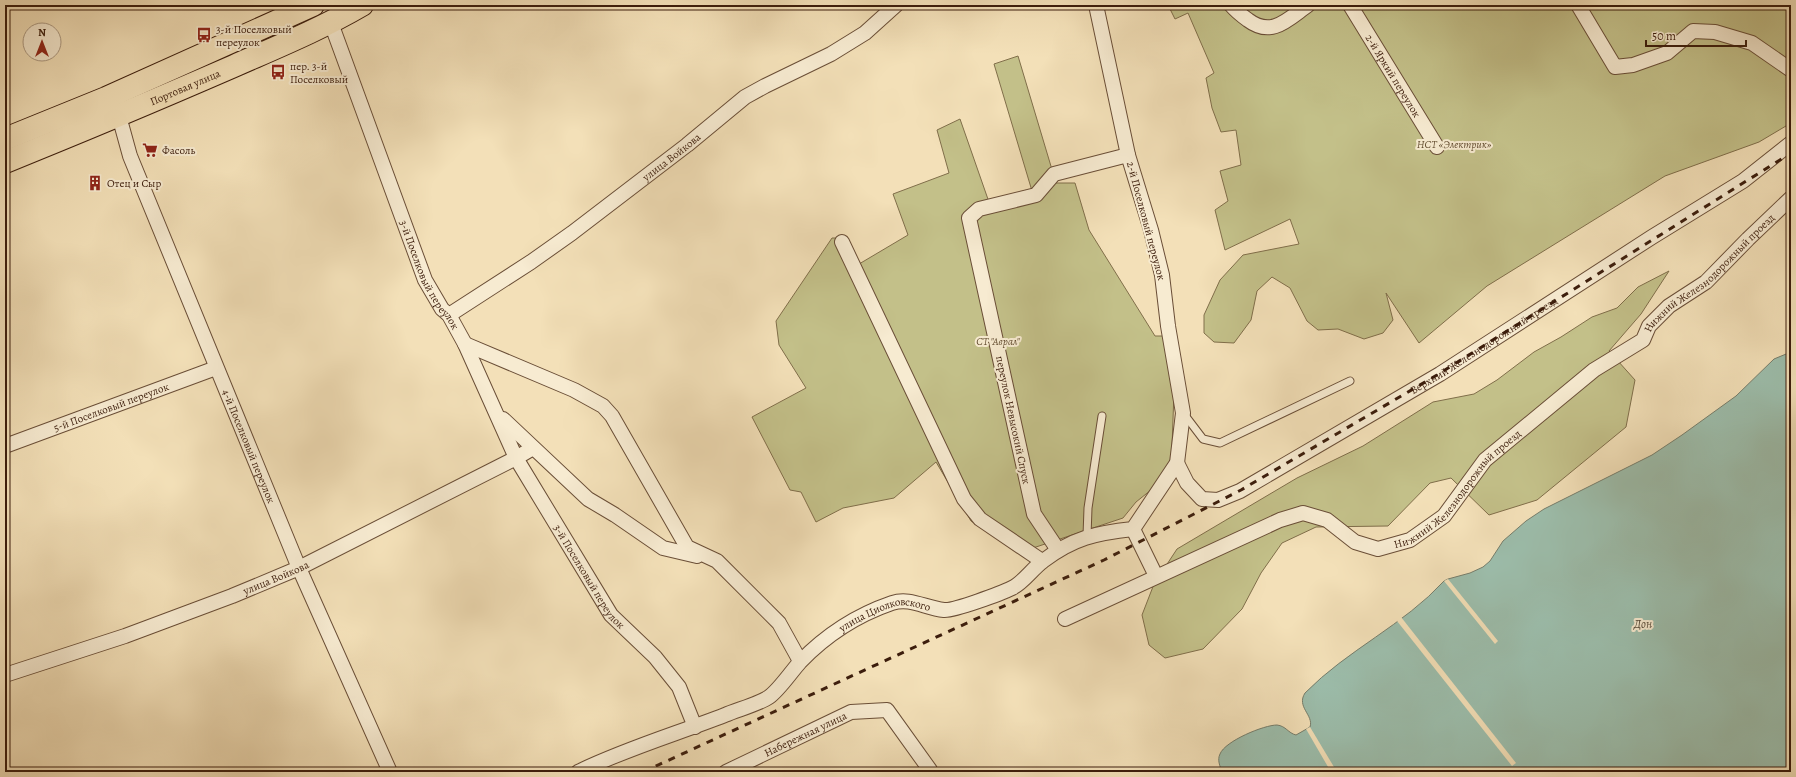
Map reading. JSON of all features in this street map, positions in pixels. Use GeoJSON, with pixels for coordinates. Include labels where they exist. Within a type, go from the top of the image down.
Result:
{"type":"FeatureCollection","features":[{"type":"Feature","properties":{"kind":"main road","name":"Портовая улица"},"geometry":{"type":"LineString","coordinates":[[5,139],[106,98],[313,5]]}},
{"type":"Feature","properties":{"kind":"main road","name":"Портовая улица"},"geometry":{"type":"LineString","coordinates":[[5,162],[119,116],[331,23],[362,5]]}},
{"type":"Feature","properties":{"kind":"street","name":"улица Войкова"},"geometry":{"type":"LineString","coordinates":[[449,315],[531,262],[572,233],[687,145],[745,97],[831,54],[865,33],[896,5]]}},
{"type":"Feature","properties":{"kind":"street","name":"2-й Поселковый переулок"},"geometry":{"type":"LineString","coordinates":[[1096,5],[1128,155],[1151,230],[1162,275],[1168,326],[1183,413],[1177,463]]}},
{"type":"Feature","properties":{"kind":"street"},"geometry":{"type":"LineString","coordinates":[[1232,5],[1237,12],[1256,26],[1270,29],[1284,22],[1308,5]]}},
{"type":"Feature","properties":{"kind":"street","name":"2-й Яркий переулок"},"geometry":{"type":"LineString","coordinates":[[1350,5],[1437,147]]}},
{"type":"Feature","properties":{"kind":"street"},"geometry":{"type":"LineString","coordinates":[[1578,5],[1616,67],[1633,65],[1667,53],[1693,31],[1715,32],[1752,43],[1791,70]]}},
{"type":"Feature","properties":{"kind":"street","name":"3-й Поселковый переулок"},"geometry":{"type":"LineString","coordinates":[[331,23],[425,280],[442,309],[449,315],[465,344],[498,414],[516,458],[611,615],[656,657],[678,688],[695,727]]}},
{"type":"Feature","properties":{"kind":"street","name":"4-й Поселковый переулок"},"geometry":{"type":"LineString","coordinates":[[119,116],[130,156],[216,368],[299,568],[390,772]]}},
{"type":"Feature","properties":{"kind":"street","name":"Верхний Железнодорожный проезд"},"geometry":{"type":"LineString","coordinates":[[1177,463],[1187,483],[1202,499],[1218,500],[1240,491],[1440,374],[1652,237],[1743,181],[1791,144]]}},
{"type":"Feature","properties":{"kind":"street","name":"переулок Невысокий Спуск"},"geometry":{"type":"LineString","coordinates":[[1058,550],[1034,514],[969,218],[979,208],[1036,195],[1054,174],[1128,155]]}},
{"type":"Feature","properties":{"kind":"street","name":"Нижний Железнодорожный проезд"},"geometry":{"type":"LineString","coordinates":[[1065,619],[1280,520],[1303,513],[1327,520],[1355,542],[1378,549],[1410,540],[1444,516],[1485,460],[1594,370],[1643,340],[1648,326],[1669,306],[1706,282],[1791,198]]}},
{"type":"Feature","properties":{"kind":"street"},"geometry":{"type":"LineString","coordinates":[[842,242],[964,499],[980,519],[1042,561]]}},
{"type":"Feature","properties":{"kind":"street"},"geometry":{"type":"LineString","coordinates":[[465,344],[574,390],[603,406],[612,416],[687,547],[716,561],[779,623],[800,662]]}},
{"type":"Feature","properties":{"kind":"street","name":"5-й Поселковый переулок"},"geometry":{"type":"LineString","coordinates":[[5,446],[216,368]]}},
{"type":"Feature","properties":{"kind":"street","name":"3-й Поселковый переулок"},"geometry":{"type":"LineString","coordinates":[[498,414],[588,499],[615,515],[663,548],[716,561]]}},
{"type":"Feature","properties":{"kind":"street","name":"улица Войкова"},"geometry":{"type":"LineString","coordinates":[[5,675],[125,636],[232,596],[299,568],[533,448]]}},
{"type":"Feature","properties":{"kind":"street"},"geometry":{"type":"LineString","coordinates":[[1156,576],[1133,529],[1177,463]]}},
{"type":"Feature","properties":{"kind":"street","name":"улица Циолковского"},"geometry":{"type":"LineString","coordinates":[[578,772],[599,762],[695,727],[768,698],[800,662],[826,638],[855,619],[893,603],[912,601],[946,610],[981,600],[1013,587],[1042,561],[1058,550],[1087,536],[1105,532],[1133,529]]}},
{"type":"Feature","properties":{"kind":"street","name":"Набережная улица"},"geometry":{"type":"LineString","coordinates":[[726,772],[851,712],[887,710],[930,770]]}},
{"type":"Feature","properties":{"kind":"lane"},"geometry":{"type":"LineString","coordinates":[[1183,413],[1203,439],[1220,443],[1350,381]]}},
{"type":"Feature","properties":{"kind":"lane"},"geometry":{"type":"LineString","coordinates":[[1087,536],[1088,508],[1102,416]]}},
{"type":"Feature","properties":{"kind":"green space","name":"НСТ «Электрик»"},"geometry":{"type":"Polygon","coordinates":[[[1168,5],[1791,5],[1791,123],[1759,142],[1665,176],[1487,286],[1419,343],[1386,293],[1393,320],[1383,333],[1364,339],[1338,329],[1318,330],[1307,321],[1290,288],[1272,277],[1257,291],[1251,320],[1234,343],[1214,342],[1204,333],[1204,315],[1220,280],[1243,255],[1299,244],[1290,219],[1225,250],[1215,210],[1228,201],[1220,171],[1241,165],[1236,130],[1221,132],[1212,108],[1206,78],[1214,73],[1188,13],[1175,19],[1168,5]]]}},
{"type":"Feature","properties":{"kind":"green space","name":"СТ \"Аврал\""},"geometry":{"type":"Polygon","coordinates":[[[1018,56],[1056,183],[1075,183],[1089,230],[1155,336],[1164,336],[1174,392],[1171,474],[1136,502],[1123,518],[1018,553],[971,521],[936,462],[894,498],[843,508],[816,522],[801,492],[790,490],[752,417],[806,388],[779,345],[776,321],[832,238],[838,238],[854,267],[908,235],[893,194],[949,173],[937,130],[960,119],[990,205],[1032,191],[994,64],[1018,56]]]}},
{"type":"Feature","properties":{"kind":"green space"},"geometry":{"type":"Polygon","coordinates":[[[1669,271],[1641,314],[1609,351],[1635,380],[1626,427],[1537,500],[1489,515],[1451,478],[1430,483],[1388,526],[1316,527],[1282,543],[1261,573],[1242,609],[1203,649],[1165,658],[1149,645],[1142,615],[1154,584],[1177,549],[1297,478],[1363,446],[1433,402],[1474,394],[1497,380],[1534,352],[1592,317],[1617,308],[1638,287],[1669,271]]]}},
{"type":"Feature","properties":{"kind":"water","name":"Дон"},"geometry":{"type":"Polygon","coordinates":[[[1791,352],[1791,772],[1222,772],[1219,756],[1223,749],[1237,739],[1263,728],[1277,725],[1296,735],[1310,727],[1310,719],[1303,703],[1305,693],[1339,664],[1411,611],[1444,581],[1470,573],[1483,567],[1490,561],[1503,541],[1526,521],[1544,509],[1652,455],[1736,396],[1774,359],[1791,352]]]}},
{"type":"Feature","properties":{"kind":"pier"},"geometry":{"type":"Polygon","coordinates":[[[1448,579],[1498,641],[1495,644],[1444,581],[1448,579]]]}},
{"type":"Feature","properties":{"kind":"pier"},"geometry":{"type":"Polygon","coordinates":[[[1401,617],[1516,763],[1512,766],[1397,621],[1401,617]]]}},
{"type":"Feature","properties":{"kind":"pier"},"geometry":{"type":"Polygon","coordinates":[[[1310,727],[1337,772],[1331,772],[1306,729],[1310,727]]]}},
{"type":"Feature","properties":{"kind":"railway"},"geometry":{"type":"LineString","coordinates":[[643,772],[1104,560],[1241,490],[1437,375],[1791,153]]}},
{"type":"Feature","properties":{"kind":"place","name":"3-й Поселковый переулок"},"geometry":{"type":"Point","coordinates":[204,35]}},
{"type":"Feature","properties":{"kind":"place","name":"пер. 3-й Поселковый"},"geometry":{"type":"Point","coordinates":[278,72]}},
{"type":"Feature","properties":{"kind":"place","name":"Фасоль"},"geometry":{"type":"Point","coordinates":[150,150]}},
{"type":"Feature","properties":{"kind":"place","name":"Отец и Сыр"},"geometry":{"type":"Point","coordinates":[95,183]}}]}
